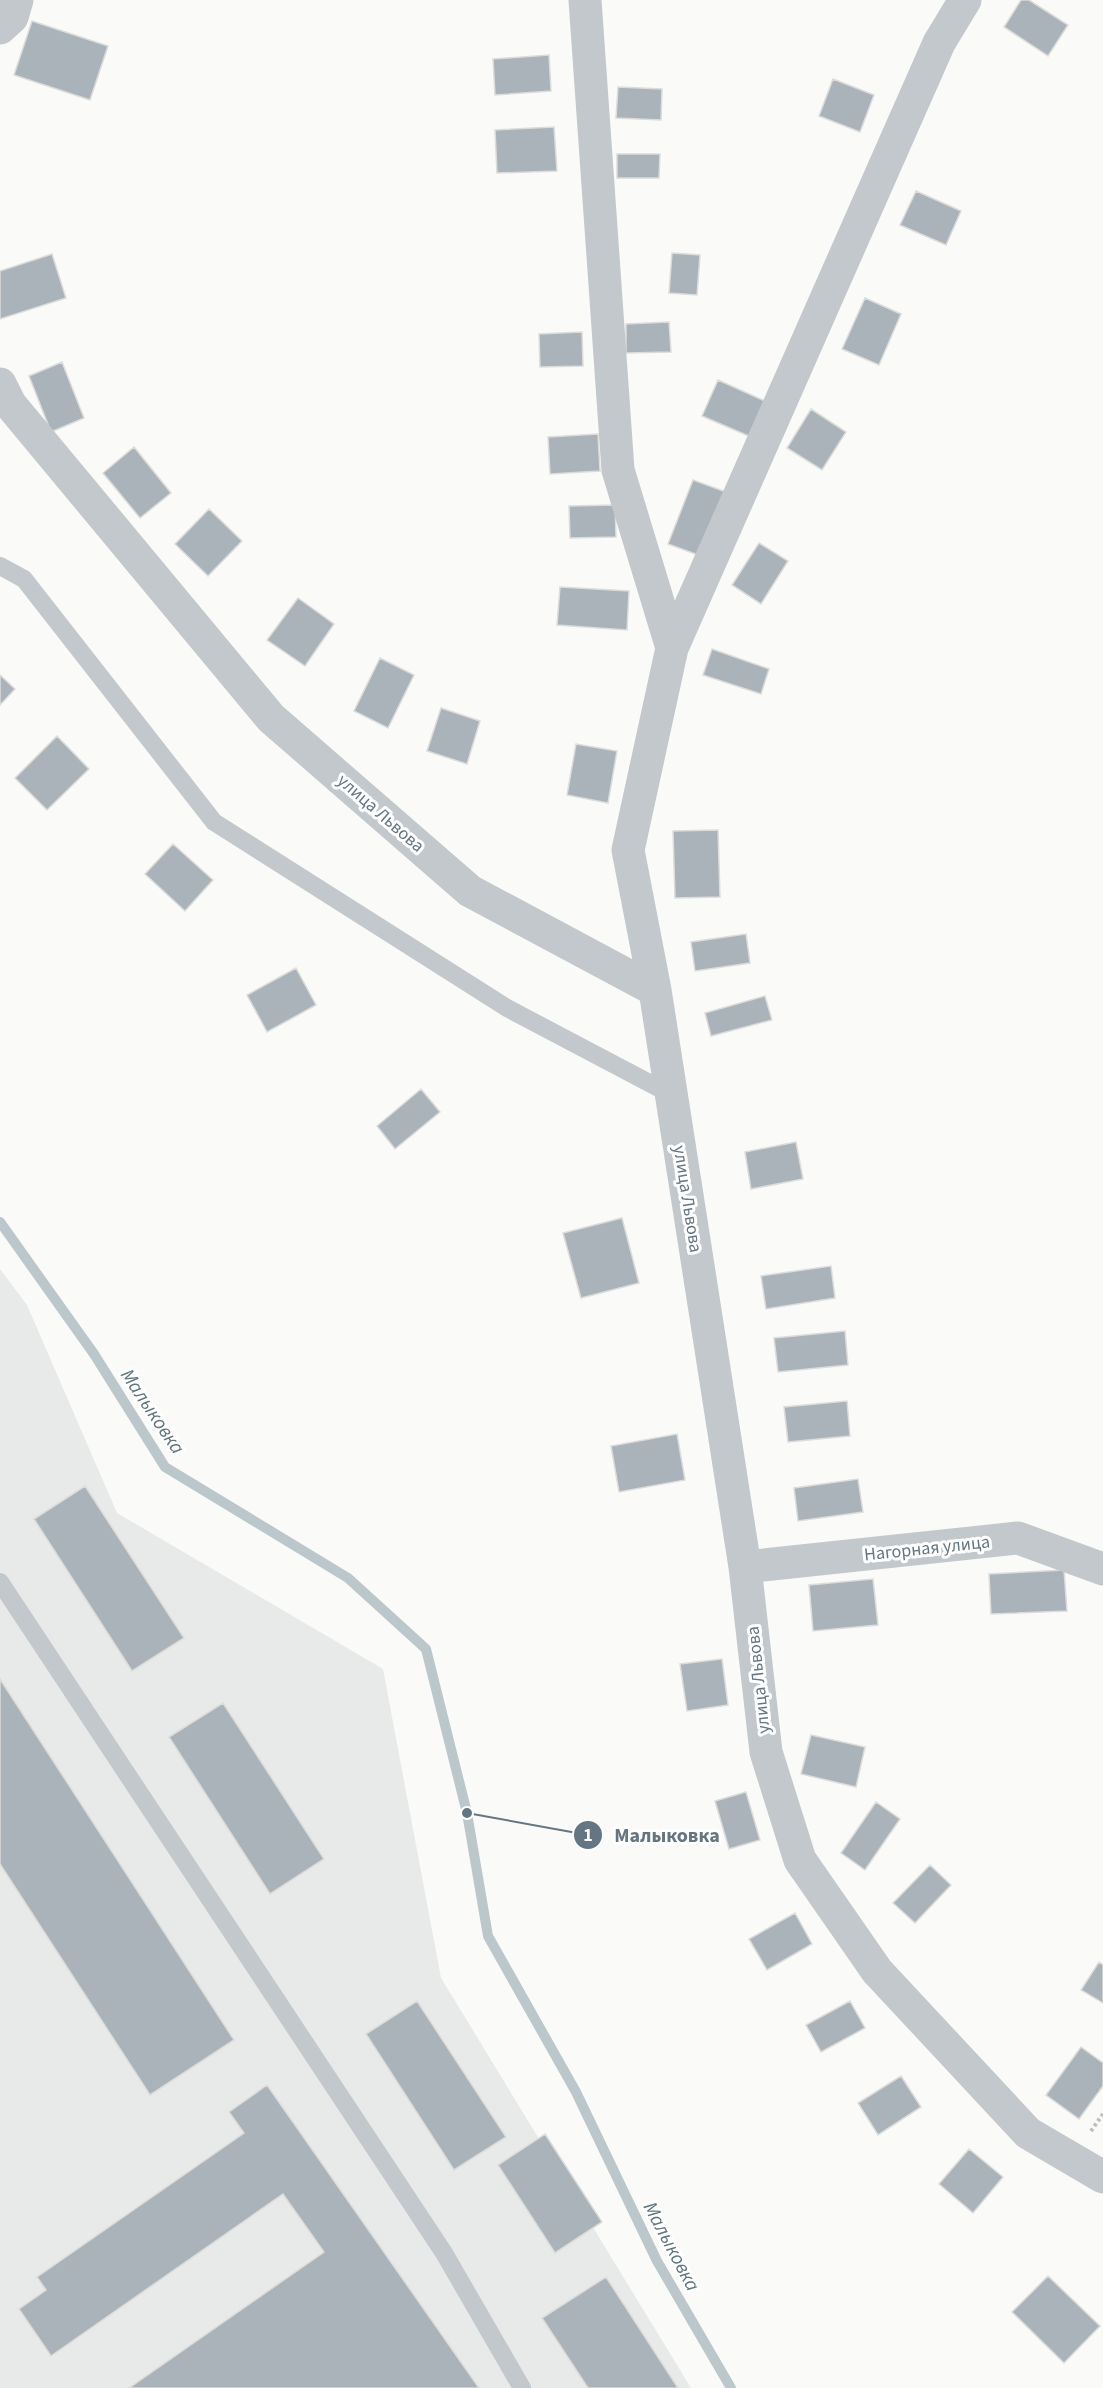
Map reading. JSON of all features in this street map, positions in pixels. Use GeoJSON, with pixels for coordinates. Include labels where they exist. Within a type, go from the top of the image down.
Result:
{"type":"FeatureCollection","features":[{"type":"Feature","properties":{"kind":"street"},"geometry":{"type":"LineString","coordinates":[[0,28],[12,16],[17,0]]}},
{"type":"Feature","properties":{"kind":"street"},"geometry":{"type":"LineString","coordinates":[[585,0],[618,470],[672,648]]}},
{"type":"Feature","properties":{"kind":"street"},"geometry":{"type":"LineString","coordinates":[[655,990],[628,850],[672,648],[939,43],[965,0]]}},
{"type":"Feature","properties":{"kind":"street","name":"улица Львова"},"geometry":{"type":"LineString","coordinates":[[0,384],[10,404],[271,718],[470,891],[655,990],[745,1567],[766,1752],[800,1860],[877,1971],[1028,2133],[1103,2178]]}},
{"type":"Feature","properties":{"kind":"street","name":"Нагорная улица"},"geometry":{"type":"LineString","coordinates":[[745,1567],[1018,1538],[1103,1569]]}},
{"type":"Feature","properties":{"kind":"lane"},"geometry":{"type":"LineString","coordinates":[[0,566],[24,579],[214,822],[507,1008],[672,1095]]}},
{"type":"Feature","properties":{"kind":"lane"},"geometry":{"type":"LineString","coordinates":[[0,1582],[444,2253],[522,2388]]}},
{"type":"Feature","properties":{"kind":"shaded area"},"geometry":{"type":"Polygon","coordinates":[[[0,1269],[27,1305],[117,1513],[383,1669],[441,1978],[691,2388],[0,2388],[0,1269]]]}},
{"type":"Feature","properties":{"kind":"building"},"geometry":{"type":"Polygon","coordinates":[[[1021,0],[1029,0],[1068,25],[1048,56],[1004,27],[1021,0]]]}},
{"type":"Feature","properties":{"kind":"building"},"geometry":{"type":"Polygon","coordinates":[[[32,21],[108,46],[90,100],[14,75],[32,21]]]}},
{"type":"Feature","properties":{"kind":"building"},"geometry":{"type":"Polygon","coordinates":[[[549,55],[551,91],[495,95],[493,59],[549,55]]]}},
{"type":"Feature","properties":{"kind":"building"},"geometry":{"type":"Polygon","coordinates":[[[833,79],[874,95],[860,132],[819,116],[833,79]]]}},
{"type":"Feature","properties":{"kind":"building"},"geometry":{"type":"Polygon","coordinates":[[[618,87],[662,89],[661,120],[616,118],[618,87]]]}},
{"type":"Feature","properties":{"kind":"building"},"geometry":{"type":"Polygon","coordinates":[[[554,127],[557,171],[497,173],[495,130],[554,127]]]}},
{"type":"Feature","properties":{"kind":"building"},"geometry":{"type":"Polygon","coordinates":[[[617,154],[660,154],[659,178],[617,178],[617,154]]]}},
{"type":"Feature","properties":{"kind":"building"},"geometry":{"type":"Polygon","coordinates":[[[916,191],[961,211],[946,245],[900,225],[916,191]]]}},
{"type":"Feature","properties":{"kind":"building"},"geometry":{"type":"Polygon","coordinates":[[[672,253],[700,255],[697,295],[669,293],[672,253]]]}},
{"type":"Feature","properties":{"kind":"building"},"geometry":{"type":"Polygon","coordinates":[[[52,254],[66,298],[0,319],[0,271],[52,254]]]}},
{"type":"Feature","properties":{"kind":"building"},"geometry":{"type":"Polygon","coordinates":[[[865,298],[901,314],[879,365],[842,349],[865,298]]]}},
{"type":"Feature","properties":{"kind":"building"},"geometry":{"type":"Polygon","coordinates":[[[669,322],[671,352],[626,353],[626,324],[669,322]]]}},
{"type":"Feature","properties":{"kind":"building"},"geometry":{"type":"Polygon","coordinates":[[[582,332],[583,366],[540,367],[539,334],[582,332]]]}},
{"type":"Feature","properties":{"kind":"building"},"geometry":{"type":"Polygon","coordinates":[[[62,362],[84,418],[51,432],[29,376],[62,362]]]}},
{"type":"Feature","properties":{"kind":"building"},"geometry":{"type":"Polygon","coordinates":[[[718,380],[767,402],[751,437],[702,416],[718,380]]]}},
{"type":"Feature","properties":{"kind":"building"},"geometry":{"type":"Polygon","coordinates":[[[811,409],[846,432],[822,470],[787,448],[811,409]]]}},
{"type":"Feature","properties":{"kind":"building"},"geometry":{"type":"Polygon","coordinates":[[[598,434],[600,471],[550,474],[548,437],[598,434]]]}},
{"type":"Feature","properties":{"kind":"building"},"geometry":{"type":"Polygon","coordinates":[[[134,447],[171,493],[140,518],[103,473],[134,447]]]}},
{"type":"Feature","properties":{"kind":"building"},"geometry":{"type":"Polygon","coordinates":[[[693,480],[726,492],[701,556],[668,544],[693,480]]]}},
{"type":"Feature","properties":{"kind":"building"},"geometry":{"type":"Polygon","coordinates":[[[615,505],[616,537],[570,538],[569,506],[615,505]]]}},
{"type":"Feature","properties":{"kind":"building"},"geometry":{"type":"Polygon","coordinates":[[[209,509],[242,541],[208,576],[175,544],[209,509]]]}},
{"type":"Feature","properties":{"kind":"building"},"geometry":{"type":"Polygon","coordinates":[[[759,543],[788,561],[761,604],[732,585],[759,543]]]}},
{"type":"Feature","properties":{"kind":"building"},"geometry":{"type":"Polygon","coordinates":[[[560,587],[629,591],[627,630],[557,625],[560,587]]]}},
{"type":"Feature","properties":{"kind":"building"},"geometry":{"type":"Polygon","coordinates":[[[298,598],[334,624],[305,666],[267,640],[298,598]]]}},
{"type":"Feature","properties":{"kind":"building"},"geometry":{"type":"Polygon","coordinates":[[[712,649],[769,669],[761,694],[703,675],[712,649]]]}},
{"type":"Feature","properties":{"kind":"building"},"geometry":{"type":"Polygon","coordinates":[[[380,658],[414,675],[388,728],[354,711],[380,658]]]}},
{"type":"Feature","properties":{"kind":"building"},"geometry":{"type":"Polygon","coordinates":[[[0,675],[15,689],[0,705],[0,675]]]}},
{"type":"Feature","properties":{"kind":"building"},"geometry":{"type":"Polygon","coordinates":[[[441,708],[480,721],[467,764],[427,751],[441,708]]]}},
{"type":"Feature","properties":{"kind":"building"},"geometry":{"type":"Polygon","coordinates":[[[57,736],[89,769],[47,810],[15,778],[57,736]]]}},
{"type":"Feature","properties":{"kind":"building"},"geometry":{"type":"Polygon","coordinates":[[[576,744],[617,751],[608,803],[567,795],[576,744]]]}},
{"type":"Feature","properties":{"kind":"building"},"geometry":{"type":"Polygon","coordinates":[[[718,830],[720,897],[675,898],[673,831],[718,830]]]}},
{"type":"Feature","properties":{"kind":"building"},"geometry":{"type":"Polygon","coordinates":[[[173,844],[213,880],[185,911],[145,874],[173,844]]]}},
{"type":"Feature","properties":{"kind":"building"},"geometry":{"type":"Polygon","coordinates":[[[746,934],[750,963],[695,971],[691,942],[746,934]]]}},
{"type":"Feature","properties":{"kind":"building"},"geometry":{"type":"Polygon","coordinates":[[[296,968],[316,1005],[267,1032],[247,995],[296,968]]]}},
{"type":"Feature","properties":{"kind":"building"},"geometry":{"type":"Polygon","coordinates":[[[765,996],[772,1020],[711,1036],[705,1013],[765,996]]]}},
{"type":"Feature","properties":{"kind":"building"},"geometry":{"type":"Polygon","coordinates":[[[421,1089],[440,1112],[395,1149],[377,1126],[421,1089]]]}},
{"type":"Feature","properties":{"kind":"building"},"geometry":{"type":"Polygon","coordinates":[[[796,1142],[803,1179],[751,1189],[745,1152],[796,1142]]]}},
{"type":"Feature","properties":{"kind":"building"},"geometry":{"type":"Polygon","coordinates":[[[622,1218],[639,1283],[581,1298],[563,1233],[622,1218]]]}},
{"type":"Feature","properties":{"kind":"building"},"geometry":{"type":"Polygon","coordinates":[[[831,1266],[835,1298],[766,1309],[761,1276],[831,1266]]]}},
{"type":"Feature","properties":{"kind":"building"},"geometry":{"type":"Polygon","coordinates":[[[845,1331],[848,1365],[778,1372],[774,1338],[845,1331]]]}},
{"type":"Feature","properties":{"kind":"building"},"geometry":{"type":"Polygon","coordinates":[[[847,1401],[850,1436],[788,1442],[784,1407],[847,1401]]]}},
{"type":"Feature","properties":{"kind":"building"},"geometry":{"type":"Polygon","coordinates":[[[677,1434],[685,1480],[619,1492],[611,1446],[677,1434]]]}},
{"type":"Feature","properties":{"kind":"building"},"geometry":{"type":"Polygon","coordinates":[[[858,1479],[863,1512],[798,1521],[794,1488],[858,1479]]]}},
{"type":"Feature","properties":{"kind":"building"},"geometry":{"type":"Polygon","coordinates":[[[85,1486],[184,1638],[132,1671],[34,1519],[85,1486]]]}},
{"type":"Feature","properties":{"kind":"building"},"geometry":{"type":"Polygon","coordinates":[[[1064,1570],[1067,1611],[991,1614],[989,1574],[1064,1570]]]}},
{"type":"Feature","properties":{"kind":"building"},"geometry":{"type":"Polygon","coordinates":[[[873,1579],[878,1625],[813,1631],[809,1585],[873,1579]]]}},
{"type":"Feature","properties":{"kind":"building"},"geometry":{"type":"Polygon","coordinates":[[[722,1659],[728,1705],[687,1711],[680,1664],[722,1659]]]}},
{"type":"Feature","properties":{"kind":"building"},"geometry":{"type":"Polygon","coordinates":[[[0,1679],[234,2040],[150,2095],[0,1864],[0,1679]]]}},
{"type":"Feature","properties":{"kind":"building"},"geometry":{"type":"Polygon","coordinates":[[[223,1703],[324,1859],[270,1894],[169,1737],[223,1703]]]}},
{"type":"Feature","properties":{"kind":"building"},"geometry":{"type":"Polygon","coordinates":[[[811,1735],[865,1747],[856,1787],[801,1774],[811,1735]]]}},
{"type":"Feature","properties":{"kind":"building"},"geometry":{"type":"Polygon","coordinates":[[[746,1792],[760,1840],[729,1849],[715,1801],[746,1792]]]}},
{"type":"Feature","properties":{"kind":"building"},"geometry":{"type":"Polygon","coordinates":[[[876,1802],[900,1819],[865,1870],[841,1853],[876,1802]]]}},
{"type":"Feature","properties":{"kind":"building"},"geometry":{"type":"Polygon","coordinates":[[[930,1865],[951,1885],[915,1923],[893,1903],[930,1865]]]}},
{"type":"Feature","properties":{"kind":"building"},"geometry":{"type":"Polygon","coordinates":[[[795,1913],[812,1944],[767,1970],[749,1939],[795,1913]]]}},
{"type":"Feature","properties":{"kind":"building"},"geometry":{"type":"Polygon","coordinates":[[[1099,1962],[1103,1965],[1103,2003],[1081,1990],[1099,1962]]]}},
{"type":"Feature","properties":{"kind":"building"},"geometry":{"type":"Polygon","coordinates":[[[417,2001],[506,2137],[454,2170],[366,2034],[417,2001]]]}},
{"type":"Feature","properties":{"kind":"building"},"geometry":{"type":"Polygon","coordinates":[[[850,2001],[865,2028],[821,2052],[806,2025],[850,2001]]]}},
{"type":"Feature","properties":{"kind":"building"},"geometry":{"type":"Polygon","coordinates":[[[1081,2047],[1103,2063],[1103,2086],[1079,2119],[1046,2095],[1081,2047]]]}},
{"type":"Feature","properties":{"kind":"building"},"geometry":{"type":"Polygon","coordinates":[[[901,2076],[921,2107],[878,2135],[858,2103],[901,2076]]]}},
{"type":"Feature","properties":{"kind":"building"},"geometry":{"type":"Polygon","coordinates":[[[267,2085],[479,2388],[129,2388],[324,2252],[283,2194],[51,2356],[19,2309],[46,2290],[37,2277],[244,2133],[229,2112],[267,2085]]]}},
{"type":"Feature","properties":{"kind":"building"},"geometry":{"type":"Polygon","coordinates":[[[545,2134],[602,2222],[555,2253],[498,2165],[545,2134]]]}},
{"type":"Feature","properties":{"kind":"building"},"geometry":{"type":"Polygon","coordinates":[[[969,2149],[1003,2177],[973,2213],[939,2184],[969,2149]]]}},
{"type":"Feature","properties":{"kind":"building"},"geometry":{"type":"Polygon","coordinates":[[[1048,2276],[1100,2326],[1064,2363],[1012,2312],[1048,2276]]]}},
{"type":"Feature","properties":{"kind":"building"},"geometry":{"type":"Polygon","coordinates":[[[606,2277],[678,2388],[588,2388],[542,2318],[606,2277]]]}},
{"type":"Feature","properties":{"kind":"waterway","name":"Малыковка"},"geometry":{"type":"LineString","coordinates":[[0,1222],[94,1354],[165,1467],[348,1578],[426,1649],[467,1813],[488,1936],[576,2092],[657,2261],[731,2388]]}},
{"type":"Feature","properties":{"kind":"place","name":"Малыковка"},"geometry":{"type":"Point","coordinates":[467,1813]}}]}
